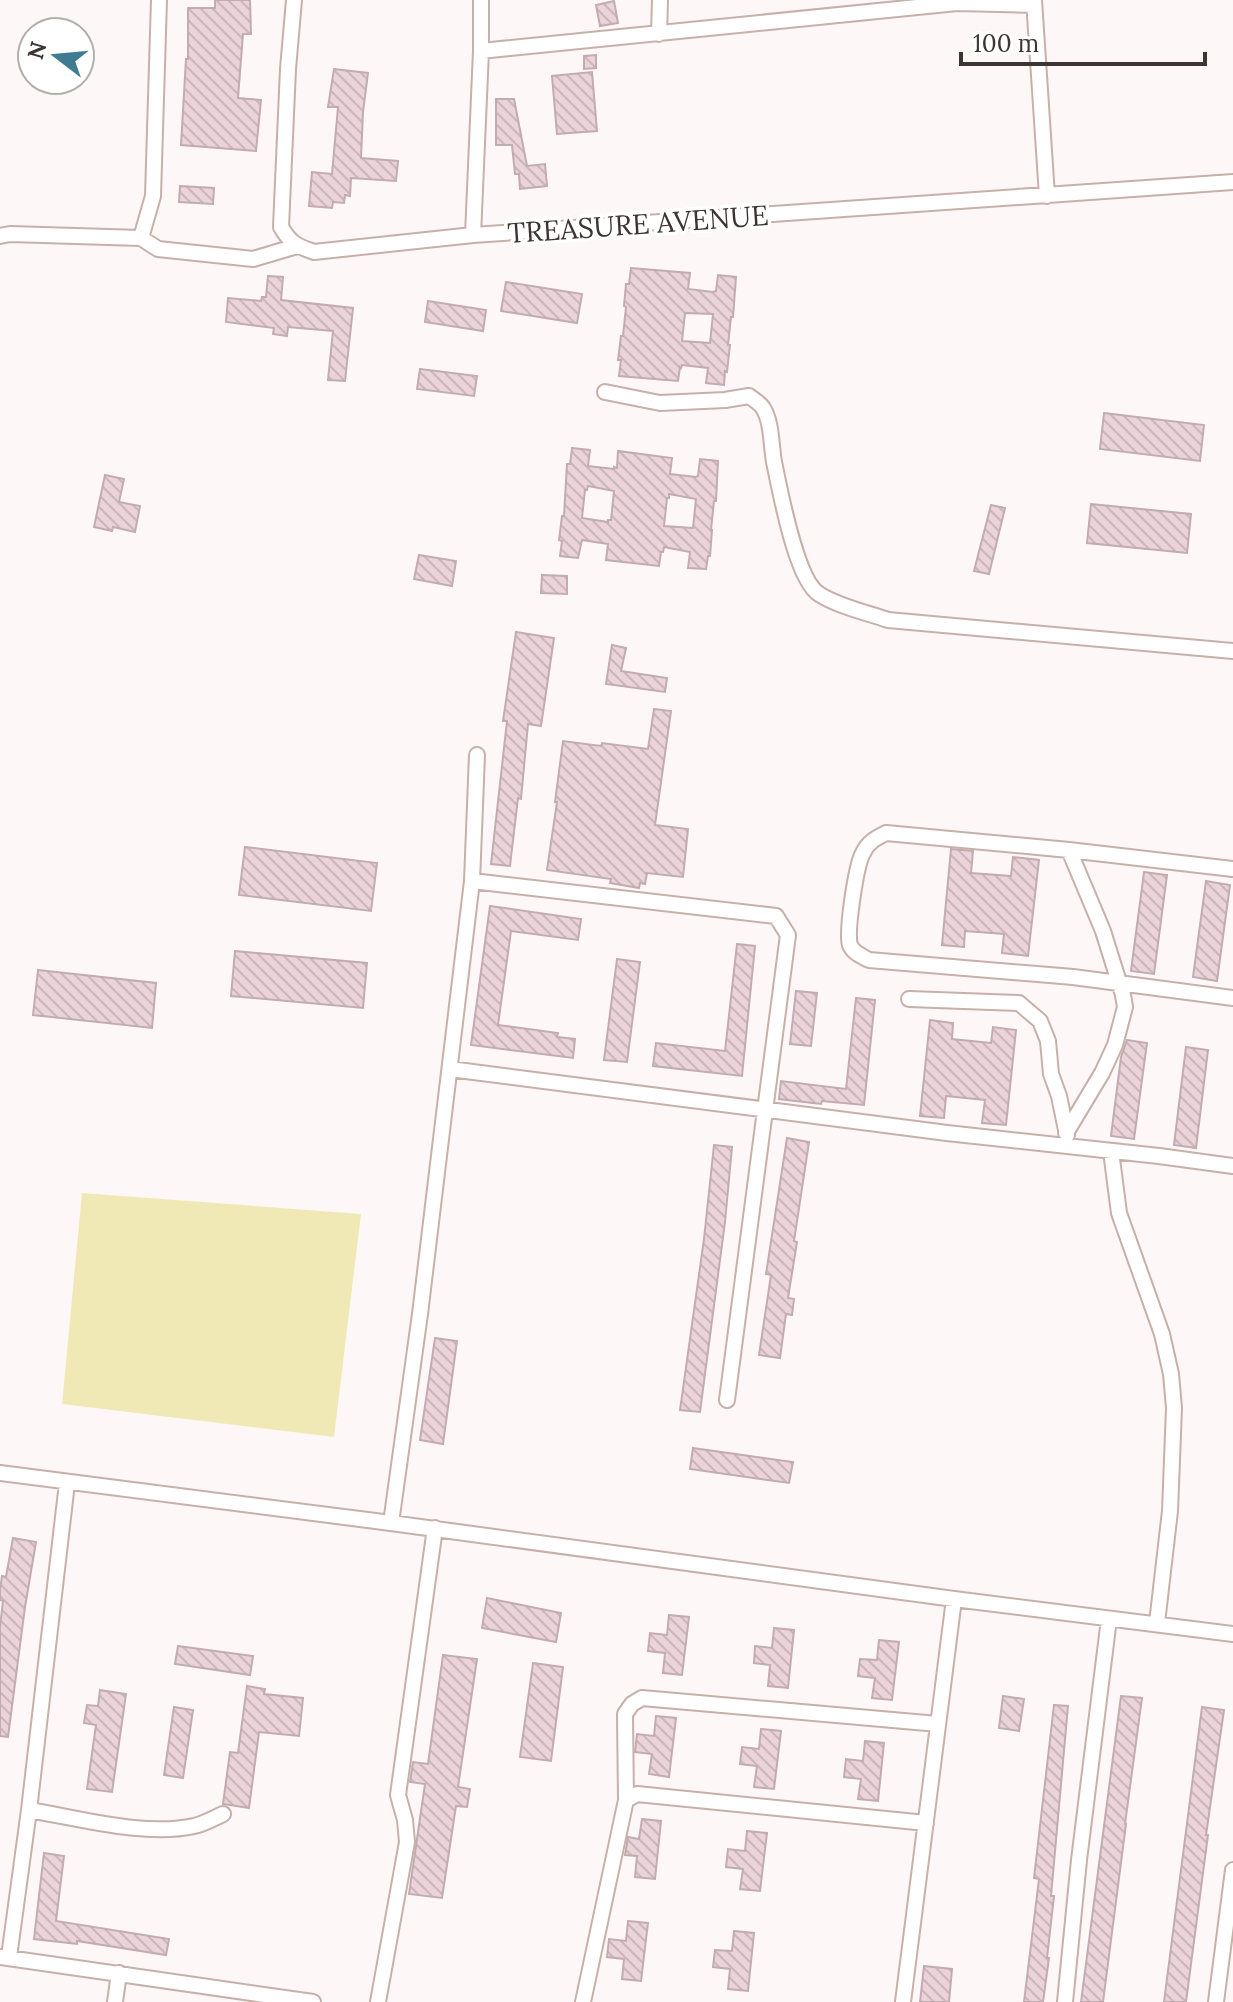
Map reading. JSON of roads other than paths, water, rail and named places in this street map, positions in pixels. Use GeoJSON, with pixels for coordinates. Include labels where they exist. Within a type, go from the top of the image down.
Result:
{"type":"FeatureCollection","features":[{"type":"Feature","properties":{"kind":"street"},"geometry":{"type":"LineString","coordinates":[[141,238],[153,196],[159,0]]}},
{"type":"Feature","properties":{"kind":"street"},"geometry":{"type":"LineString","coordinates":[[294,0],[281,227],[287,238],[297,246]]}},
{"type":"Feature","properties":{"kind":"street"},"geometry":{"type":"LineString","coordinates":[[473,235],[481,0]]}},
{"type":"Feature","properties":{"kind":"street"},"geometry":{"type":"LineString","coordinates":[[659,34],[660,0]]}},
{"type":"Feature","properties":{"kind":"street"},"geometry":{"type":"LineString","coordinates":[[481,51],[659,34],[846,8],[1034,2],[1047,196]]}},
{"type":"Feature","properties":{"kind":"street","name":"TREASURE AVENUE"},"geometry":{"type":"LineString","coordinates":[[297,246],[314,252],[473,235],[1233,182]]}},
{"type":"Feature","properties":{"kind":"street"},"geometry":{"type":"LineString","coordinates":[[0,236],[141,238],[158,249],[253,259],[297,246]]}},
{"type":"Feature","properties":{"kind":"street"},"geometry":{"type":"LineString","coordinates":[[605,392],[660,403],[749,396],[762,406],[792,539],[803,572],[817,593],[850,607],[888,620],[1233,651]]}},
{"type":"Feature","properties":{"kind":"street"},"geometry":{"type":"LineString","coordinates":[[391,1523],[420,1314],[472,881],[477,755]]}},
{"type":"Feature","properties":{"kind":"street"},"geometry":{"type":"LineString","coordinates":[[1233,869],[886,833],[873,839],[857,863],[849,932],[855,953],[869,960],[1119,982],[1233,998]]}},
{"type":"Feature","properties":{"kind":"street"},"geometry":{"type":"LineString","coordinates":[[1068,1140],[1115,1045],[1125,1007],[1103,931],[1069,850]]}},
{"type":"Feature","properties":{"kind":"street"},"geometry":{"type":"LineString","coordinates":[[472,881],[776,916],[788,935],[727,1400]]}},
{"type":"Feature","properties":{"kind":"street"},"geometry":{"type":"LineString","coordinates":[[909,999],[1019,1003],[1040,1021],[1048,1041],[1051,1074],[1068,1140]]}},
{"type":"Feature","properties":{"kind":"street"},"geometry":{"type":"LineString","coordinates":[[450,1069],[947,1133],[1068,1140],[1111,1151],[1233,1166]]}},
{"type":"Feature","properties":{"kind":"street"},"geometry":{"type":"LineString","coordinates":[[1111,1151],[1119,1213],[1162,1334],[1171,1374],[1174,1408],[1170,1511],[1157,1623]]}},
{"type":"Feature","properties":{"kind":"street"},"geometry":{"type":"LineString","coordinates":[[0,1473],[1233,1634]]}},
{"type":"Feature","properties":{"kind":"street"},"geometry":{"type":"LineString","coordinates":[[67,1483],[29,1810],[4,1957],[313,2002]]}},
{"type":"Feature","properties":{"kind":"street"},"geometry":{"type":"LineString","coordinates":[[378,2002],[407,1842],[398,1795],[435,1528]]}},
{"type":"Feature","properties":{"kind":"street"},"geometry":{"type":"LineString","coordinates":[[903,2002],[954,1599]]}},
{"type":"Feature","properties":{"kind":"street"},"geometry":{"type":"LineString","coordinates":[[1065,2002],[1109,1619]]}},
{"type":"Feature","properties":{"kind":"street"},"geometry":{"type":"LineString","coordinates":[[583,2002],[626,1800],[625,1714],[632,1704],[642,1698],[938,1724]]}},
{"type":"Feature","properties":{"kind":"street"},"geometry":{"type":"LineString","coordinates":[[626,1800],[637,1794],[926,1823]]}},
{"type":"Feature","properties":{"kind":"street"},"geometry":{"type":"LineString","coordinates":[[29,1810],[122,1827],[196,1826],[223,1814]]}},
{"type":"Feature","properties":{"kind":"street"},"geometry":{"type":"LineString","coordinates":[[1216,2002],[1233,1870]]}},
{"type":"Feature","properties":{"kind":"street"},"geometry":{"type":"LineString","coordinates":[[115,2002],[119,1973]]}}]}
